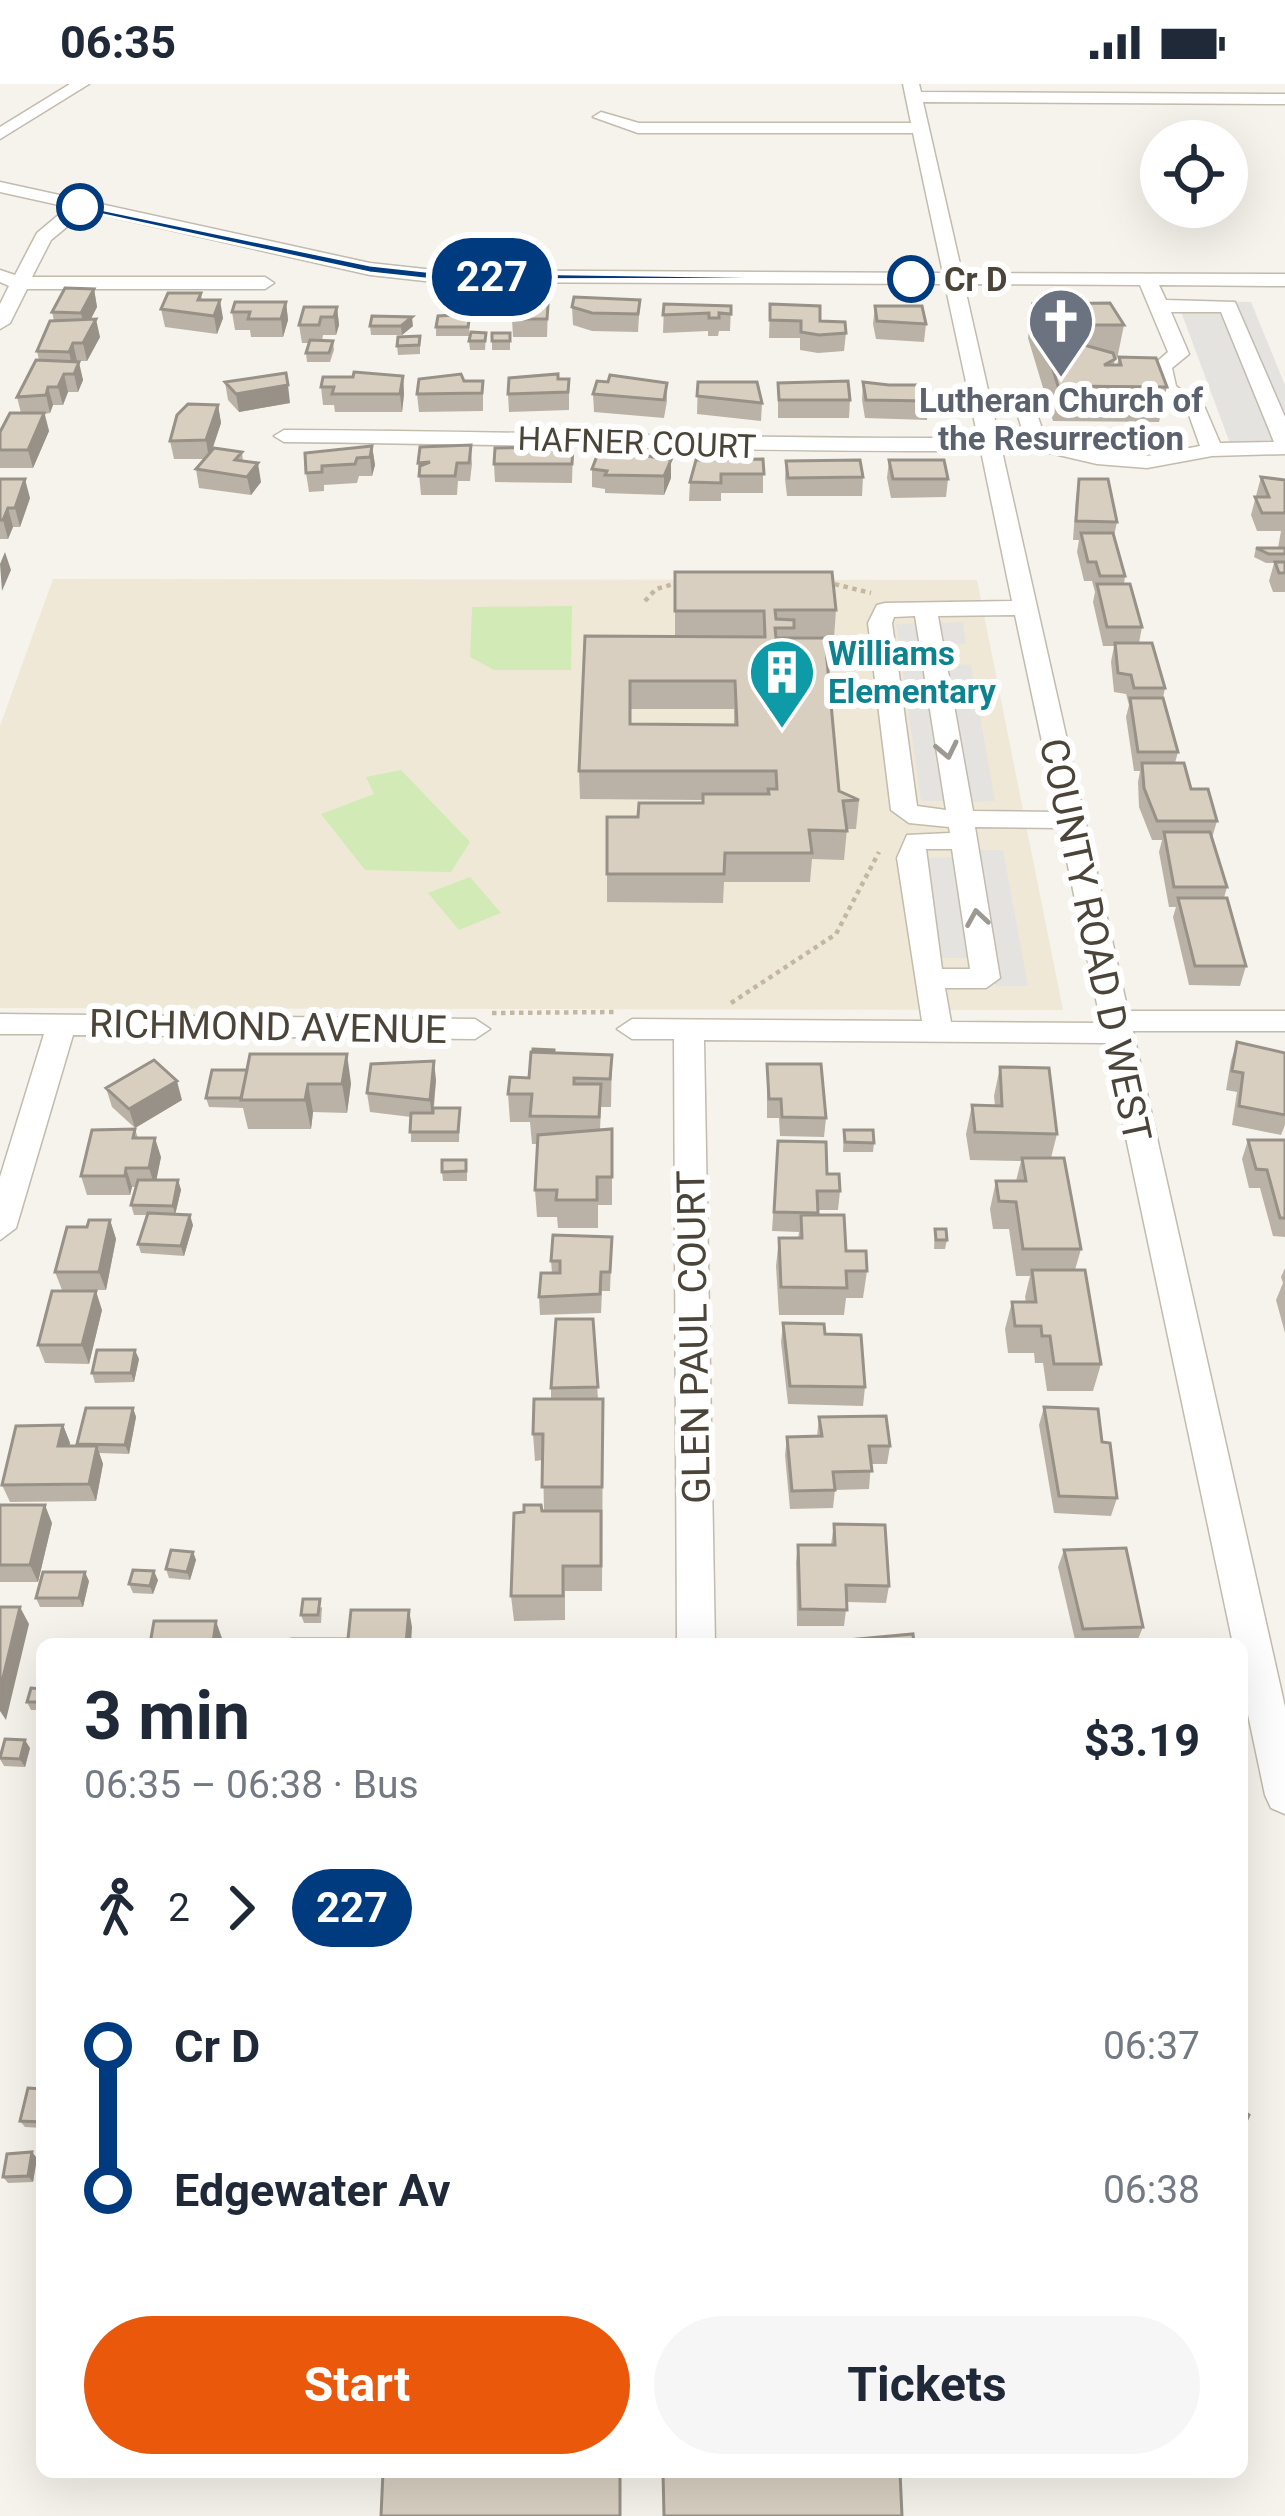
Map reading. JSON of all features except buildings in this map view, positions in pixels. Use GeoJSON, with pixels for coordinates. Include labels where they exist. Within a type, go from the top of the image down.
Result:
{"type":"FeatureCollection","features":[{"type":"Feature","properties":{"kind":"street"},"geometry":{"type":"LineString","coordinates":[[0,134],[81,84]]}},
{"type":"Feature","properties":{"kind":"street"},"geometry":{"type":"LineString","coordinates":[[913,91],[1285,98]]}},
{"type":"Feature","properties":{"kind":"street","name":"COUNTY ROAD D WEST"},"geometry":{"type":"LineString","coordinates":[[913,91],[1285,1795]]}},
{"type":"Feature","properties":{"kind":"street"},"geometry":{"type":"LineString","coordinates":[[601,118],[638,128],[921,128]]}},
{"type":"Feature","properties":{"kind":"street"},"geometry":{"type":"LineString","coordinates":[[0,187],[370,269],[434,276],[1285,280]]}},
{"type":"Feature","properties":{"kind":"street"},"geometry":{"type":"LineString","coordinates":[[0,323],[10,279],[44,238],[80,207]]}},
{"type":"Feature","properties":{"kind":"street"},"geometry":{"type":"LineString","coordinates":[[10,279],[265,284]]}},
{"type":"Feature","properties":{"kind":"street"},"geometry":{"type":"LineString","coordinates":[[1147,280],[1179,354],[1162,366],[1166,388],[1198,412],[1212,450]]}},
{"type":"Feature","properties":{"kind":"street"},"geometry":{"type":"LineString","coordinates":[[1159,306],[1228,306],[1285,445]]}},
{"type":"Feature","properties":{"kind":"street"},"geometry":{"type":"LineString","coordinates":[[979,395],[1023,398],[1037,444]]}},
{"type":"Feature","properties":{"kind":"street","name":"HAFNER COURT"},"geometry":{"type":"LineString","coordinates":[[284,436],[990,448],[1037,444],[1119,461],[1285,445]]}},
{"type":"Feature","properties":{"kind":"street"},"geometry":{"type":"LineString","coordinates":[[963,830],[904,810],[880,623],[885,610],[1024,608]]}},
{"type":"Feature","properties":{"kind":"street"},"geometry":{"type":"LineString","coordinates":[[925,609],[986,978],[930,979]]}},
{"type":"Feature","properties":{"kind":"street"},"geometry":{"type":"LineString","coordinates":[[938,1031],[910,858],[916,841],[963,830],[1070,820]]}},
{"type":"Feature","properties":{"kind":"street"},"geometry":{"type":"LineString","coordinates":[[626,1021],[700,1030],[938,1031],[1285,1021]]}},
{"type":"Feature","properties":{"kind":"street","name":"RICHMOND AVENUE"},"geometry":{"type":"LineString","coordinates":[[0,1024],[475,1028]]}},
{"type":"Feature","properties":{"kind":"street"},"geometry":{"type":"LineString","coordinates":[[0,1228],[62,1024]]}},
{"type":"Feature","properties":{"kind":"street","name":"GLEN PAUL COURT"},"geometry":{"type":"LineString","coordinates":[[696,1638],[700,1030]]}},
{"type":"Feature","properties":{"kind":"path"},"geometry":{"type":"LineString","coordinates":[[645,602],[656,589],[685,581]]}},
{"type":"Feature","properties":{"kind":"path"},"geometry":{"type":"LineString","coordinates":[[825,582],[847,584],[885,601]]}},
{"type":"Feature","properties":{"kind":"path"},"geometry":{"type":"LineString","coordinates":[[700,1030],[738,998],[836,934],[879,852]]}},
{"type":"Feature","properties":{"kind":"path","name":"RICHMOND AVENUE"},"geometry":{"type":"LineString","coordinates":[[475,1028],[490,1013],[511,1010],[626,1021]]}},
{"type":"Feature","properties":{"kind":"shaded area"},"geometry":{"type":"Polygon","coordinates":[[[1177,301],[1251,302],[1285,385],[1285,453],[1234,454],[1177,301]]]}},
{"type":"Feature","properties":{"kind":"shaded area"},"geometry":{"type":"Polygon","coordinates":[[[53,579],[977,580],[1063,1010],[0,1008],[0,726],[53,579]]]}},
{"type":"Feature","properties":{"kind":"shaded area"},"geometry":{"type":"Polygon","coordinates":[[[963,622],[966,644],[946,644],[949,664],[971,665],[995,801],[970,802],[979,850],[1003,850],[1028,986],[997,986],[967,958],[942,958],[928,858],[952,857],[944,801],[921,801],[896,624],[963,622]]]}},
{"type":"Feature","properties":{"kind":"green space"},"geometry":{"type":"Polygon","coordinates":[[[572,606],[571,670],[494,670],[470,657],[472,607],[572,606]]]}},
{"type":"Feature","properties":{"kind":"green space"},"geometry":{"type":"Polygon","coordinates":[[[401,770],[470,842],[451,872],[365,870],[321,814],[374,794],[366,777],[401,770]]]}},
{"type":"Feature","properties":{"kind":"green space"},"geometry":{"type":"Polygon","coordinates":[[[470,877],[501,913],[459,930],[428,893],[470,877]]]}},
{"type":"Feature","properties":{"kind":"bus line","name":"227"},"geometry":{"type":"LineString","coordinates":[[80,207],[370,269],[434,276],[911,279]]}},
{"type":"Feature","properties":{"kind":"place","name":"Cr D"},"geometry":{"type":"Point","coordinates":[911,279]}},
{"type":"Feature","properties":{"kind":"place","name":"Lutheran Church of the Resurrection"},"geometry":{"type":"Point","coordinates":[1061,380]}},
{"type":"Feature","properties":{"kind":"place","name":"Williams Elementary"},"geometry":{"type":"Point","coordinates":[782,731]}}]}
